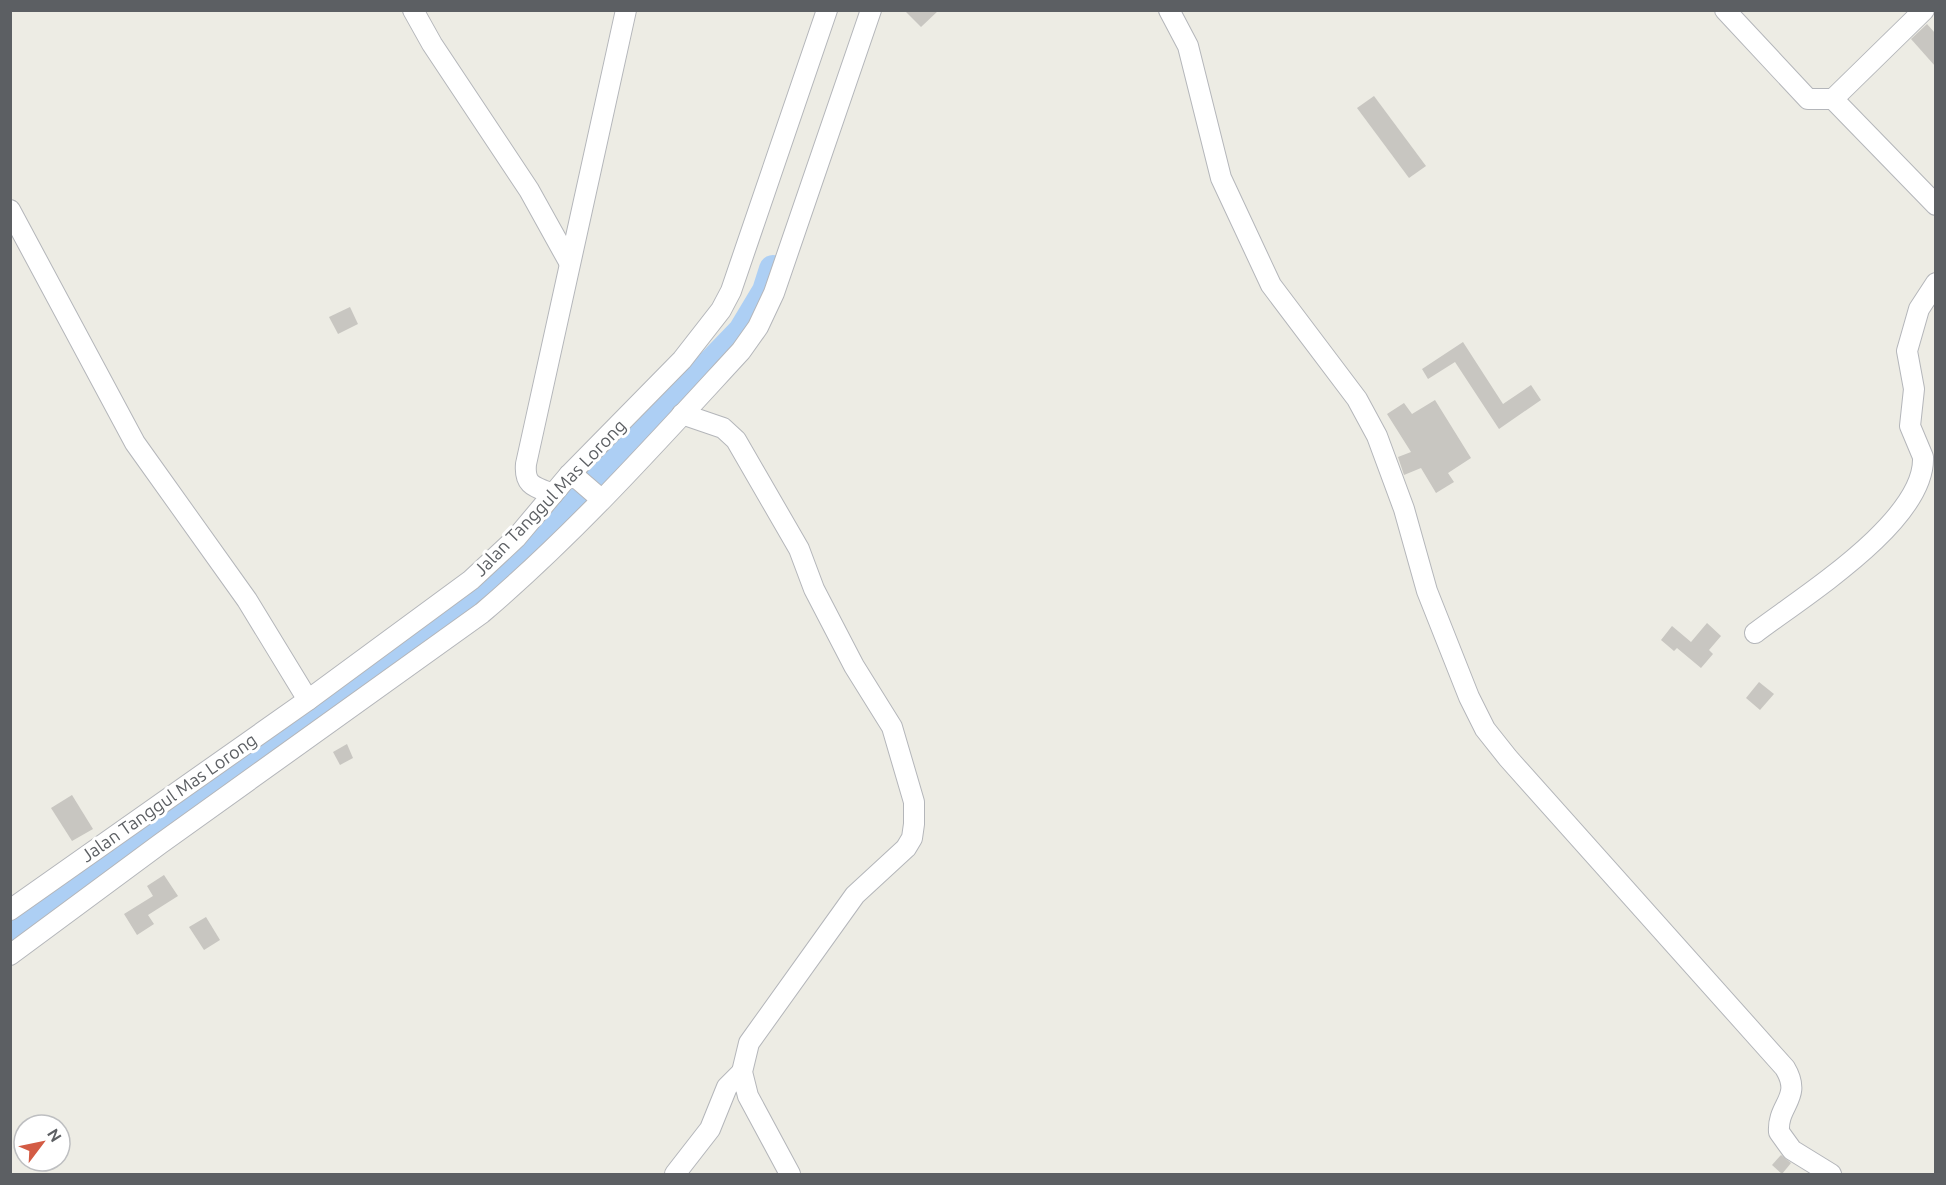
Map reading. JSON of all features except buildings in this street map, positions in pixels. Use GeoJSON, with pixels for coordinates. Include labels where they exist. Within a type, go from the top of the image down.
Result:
{"type":"FeatureCollection","features":[{"type":"Feature","properties":{"kind":"street"},"geometry":{"type":"LineString","coordinates":[[413,10],[432,44],[529,190],[569,262]]}},
{"type":"Feature","properties":{"kind":"street"},"geometry":{"type":"LineString","coordinates":[[553,494],[529,484],[525,474],[569,262],[626,10]]}},
{"type":"Feature","properties":{"kind":"street","name":"Jalan Tanggul Mas Lorong"},"geometry":{"type":"LineString","coordinates":[[10,910],[308,700],[471,579],[516,538],[553,494],[574,478],[682,360],[721,310],[747,249],[827,10]]}},
{"type":"Feature","properties":{"kind":"street"},"geometry":{"type":"LineString","coordinates":[[10,955],[160,844],[482,613],[517,583],[741,351],[758,327],[774,293],[871,10]]}},
{"type":"Feature","properties":{"kind":"street"},"geometry":{"type":"LineString","coordinates":[[1169,10],[1188,46],[1217,167],[1259,262],[1291,315],[1357,399],[1377,436],[1404,509],[1427,591],[1476,714],[1508,758],[1785,1068],[1793,1082],[1793,1090],[1781,1117],[1779,1132],[1792,1150],[1831,1174]]}},
{"type":"Feature","properties":{"kind":"street"},"geometry":{"type":"LineString","coordinates":[[1725,10],[1808,99],[1833,99],[1924,10]]}},
{"type":"Feature","properties":{"kind":"street"},"geometry":{"type":"LineString","coordinates":[[1833,99],[1935,205]]}},
{"type":"Feature","properties":{"kind":"street"},"geometry":{"type":"LineString","coordinates":[[10,210],[135,442],[247,600],[308,700]]}},
{"type":"Feature","properties":{"kind":"street"},"geometry":{"type":"LineString","coordinates":[[1755,633],[1882,536],[1913,492],[1924,463],[1922,450],[1910,426],[1914,389],[1907,351],[1919,309],[1935,283]]}},
{"type":"Feature","properties":{"kind":"street"},"geometry":{"type":"LineString","coordinates":[[682,414],[723,428],[736,440],[799,549],[814,589],[854,666],[892,727],[914,802],[912,838],[906,848],[855,895],[749,1043],[742,1072],[748,1096],[790,1174]]}},
{"type":"Feature","properties":{"kind":"street"},"geometry":{"type":"LineString","coordinates":[[574,478],[599,497]]}},
{"type":"Feature","properties":{"kind":"street"},"geometry":{"type":"LineString","coordinates":[[675,1174],[710,1129],[727,1087],[742,1072]]}},
{"type":"Feature","properties":{"kind":"waterway"},"geometry":{"type":"LineString","coordinates":[[10,934],[432,633],[502,579],[742,331],[766,291],[773,269]]}}]}
